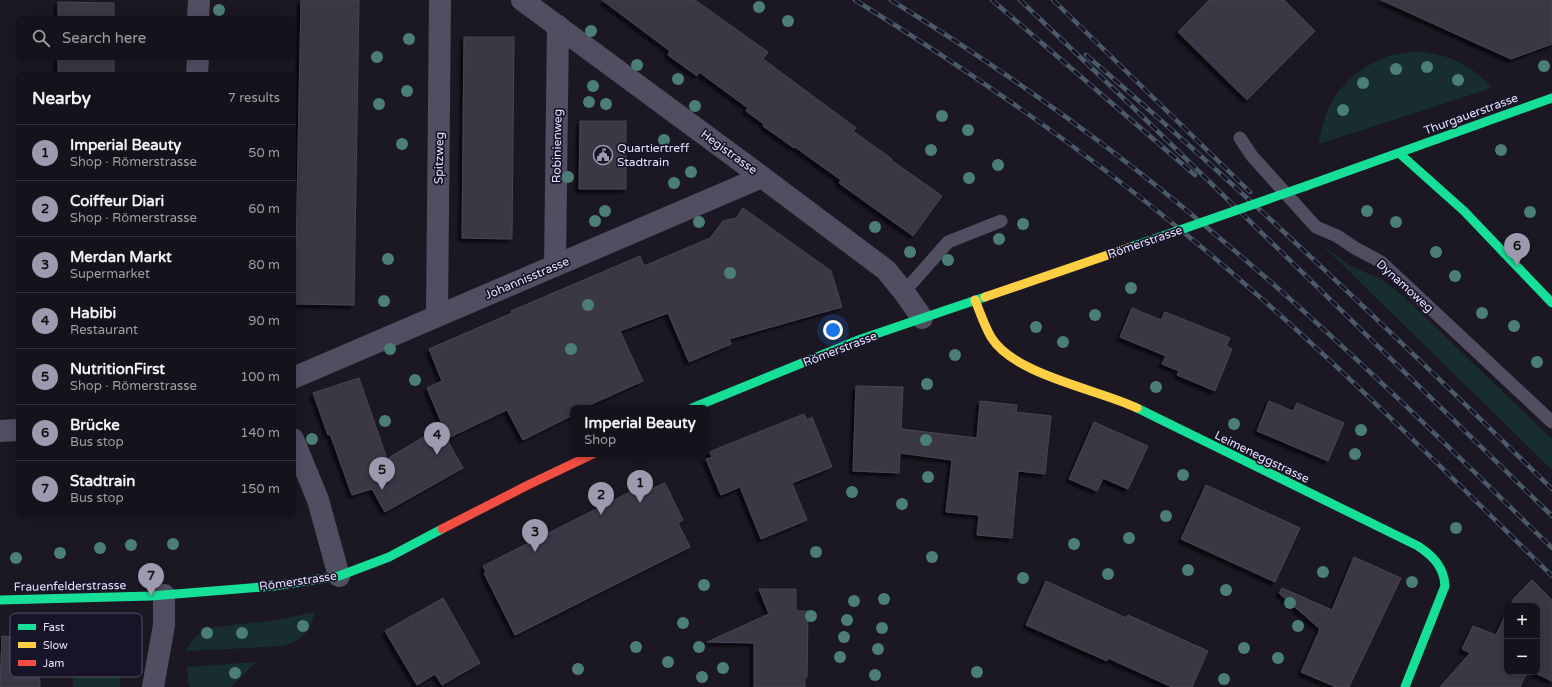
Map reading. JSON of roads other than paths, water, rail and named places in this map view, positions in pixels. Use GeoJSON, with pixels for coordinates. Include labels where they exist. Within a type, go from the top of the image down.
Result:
{"type":"FeatureCollection","features":[{"type":"Feature","properties":{"kind":"main road","name":"Thurgauerstrasse"},"geometry":{"type":"LineString","coordinates":[[1399,153],[1552,98]]}},
{"type":"Feature","properties":{"kind":"main road","name":"Römerstrasse"},"geometry":{"type":"LineString","coordinates":[[699,405],[861,340],[922,318],[1134,246],[1399,153]]}},
{"type":"Feature","properties":{"kind":"main road"},"geometry":{"type":"LineString","coordinates":[[1399,153],[1464,211],[1552,303]]}},
{"type":"Feature","properties":{"kind":"main road","name":"Leimeneggstrasse"},"geometry":{"type":"LineString","coordinates":[[975,300],[991,337],[1002,350],[1018,362],[1041,373],[1122,401],[1418,546],[1433,556],[1444,574],[1445,586],[1405,687]]}},
{"type":"Feature","properties":{"kind":"main road","name":"Römerstrasse"},"geometry":{"type":"LineString","coordinates":[[164,595],[274,586],[339,576],[389,557],[587,457]]}},
{"type":"Feature","properties":{"kind":"main road","name":"Frauenfelderstrasse"},"geometry":{"type":"LineString","coordinates":[[0,600],[164,595]]}},
{"type":"Feature","properties":{"kind":"street"},"geometry":{"type":"LineString","coordinates":[[198,16],[199,0]]}},
{"type":"Feature","properties":{"kind":"street","name":"Spitzweg"},"geometry":{"type":"LineString","coordinates":[[437,316],[440,0]]}},
{"type":"Feature","properties":{"kind":"street","name":"Hegistrasse"},"geometry":{"type":"LineString","coordinates":[[522,0],[886,270],[922,318]]}},
{"type":"Feature","properties":{"kind":"street","name":"Robinienweg"},"geometry":{"type":"LineString","coordinates":[[556,266],[558,26]]}},
{"type":"Feature","properties":{"kind":"street"},"geometry":{"type":"LineString","coordinates":[[197,72],[198,60]]}},
{"type":"Feature","properties":{"kind":"street","name":"Johannisstrasse"},"geometry":{"type":"LineString","coordinates":[[296,377],[762,177]]}},
{"type":"Feature","properties":{"kind":"street"},"geometry":{"type":"LineString","coordinates":[[0,431],[16,430]]}},
{"type":"Feature","properties":{"kind":"street"},"geometry":{"type":"LineString","coordinates":[[296,446],[318,500],[339,576]]}},
{"type":"Feature","properties":{"kind":"street"},"geometry":{"type":"LineString","coordinates":[[153,687],[164,625],[164,595]]}},
{"type":"Feature","properties":{"kind":"lane","name":"Dynamoweg"},"geometry":{"type":"LineString","coordinates":[[1240,138],[1252,156],[1316,226],[1338,236],[1355,248],[1381,262],[1552,422]]}},
{"type":"Feature","properties":{"kind":"lane"},"geometry":{"type":"LineString","coordinates":[[904,292],[948,242],[1001,220]]}},
{"type":"Feature","properties":{"kind":"railway"},"geometry":{"type":"LineString","coordinates":[[855,0],[943,56],[1028,114],[1112,175],[1193,240],[1286,320],[1376,404],[1552,576]]}},
{"type":"Feature","properties":{"kind":"railway"},"geometry":{"type":"LineString","coordinates":[[891,0],[974,53],[1055,109],[1134,168],[1210,230],[1342,346],[1427,426],[1552,548]]}},
{"type":"Feature","properties":{"kind":"railway"},"geometry":{"type":"LineString","coordinates":[[992,0],[1195,175]]}},
{"type":"Feature","properties":{"kind":"railway"},"geometry":{"type":"LineString","coordinates":[[1020,0],[1139,113],[1552,516]]}},
{"type":"Feature","properties":{"kind":"railway"},"geometry":{"type":"LineString","coordinates":[[1053,0],[1250,192]]}},
{"type":"Feature","properties":{"kind":"railway"},"geometry":{"type":"LineString","coordinates":[[1086,55],[1205,160],[1322,268],[1552,489]]}},
{"type":"Feature","properties":{"kind":"place","name":"Quartiertreff Stadtrain"},"geometry":{"type":"Point","coordinates":[603,155]}},
{"type":"Feature","properties":{"kind":"place","name":"Brücke"},"geometry":{"type":"Point","coordinates":[1517,266]}},
{"type":"Feature","properties":{"kind":"place","name":"Habibi"},"geometry":{"type":"Point","coordinates":[437,455]}},
{"type":"Feature","properties":{"kind":"place","name":"NutritionFirst"},"geometry":{"type":"Point","coordinates":[382,490]}},
{"type":"Feature","properties":{"kind":"place","name":"Imperial Beauty"},"geometry":{"type":"Point","coordinates":[640,503]}},
{"type":"Feature","properties":{"kind":"place","name":"Coiffeur Diari"},"geometry":{"type":"Point","coordinates":[601,515]}},
{"type":"Feature","properties":{"kind":"place","name":"Merdan Markt"},"geometry":{"type":"Point","coordinates":[535,552]}},
{"type":"Feature","properties":{"kind":"place","name":"Stadtrain"},"geometry":{"type":"Point","coordinates":[151,596]}}]}
